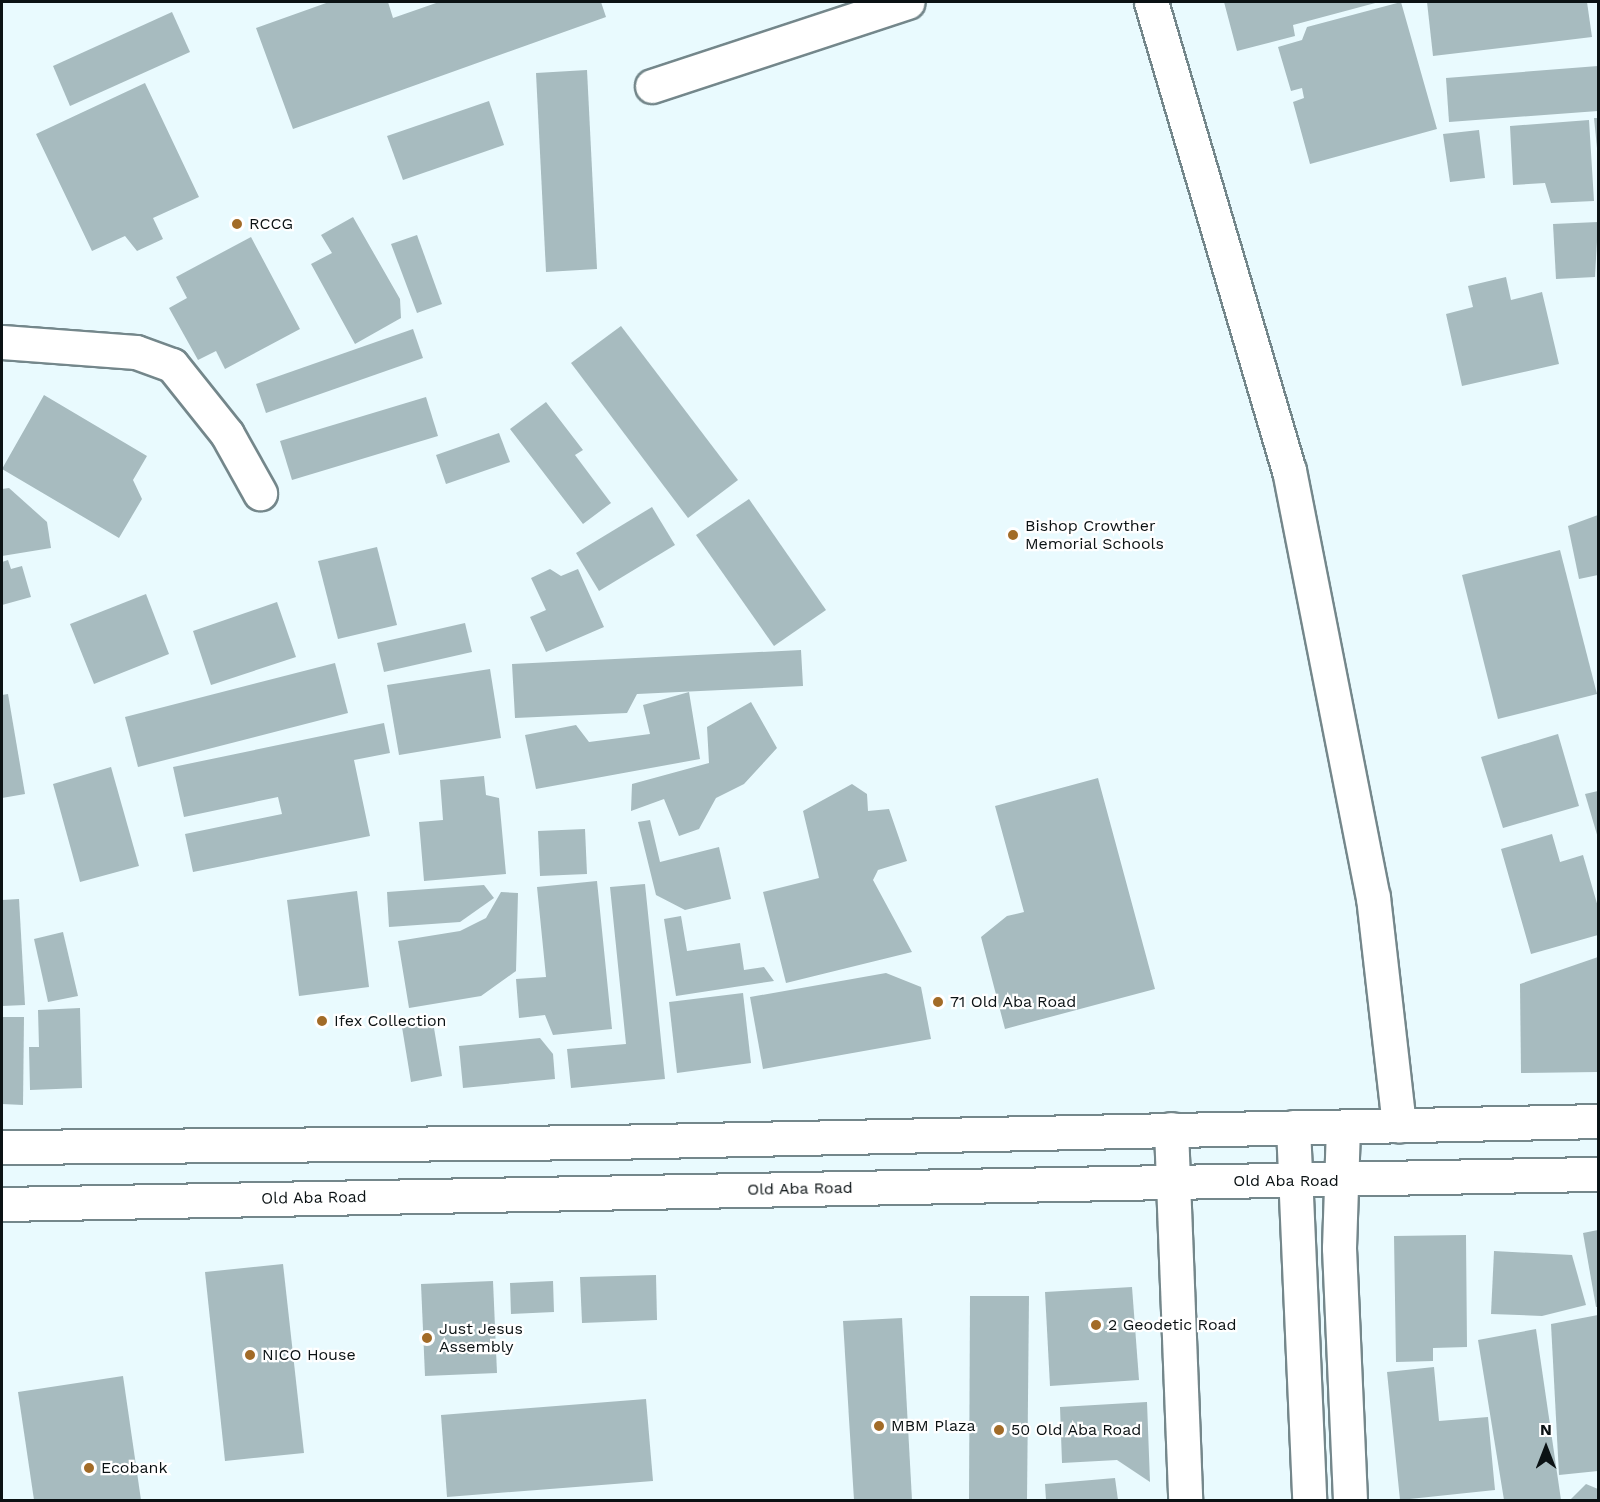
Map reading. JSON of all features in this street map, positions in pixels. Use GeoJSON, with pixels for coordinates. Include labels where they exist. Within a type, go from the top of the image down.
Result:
{"type":"FeatureCollection","features":[{"type":"Feature","properties":{"kind":"main road"},"geometry":{"type":"LineString","coordinates":[[652,86],[908,2]]}},
{"type":"Feature","properties":{"kind":"main road"},"geometry":{"type":"LineString","coordinates":[[1151,2],[1289,470],[1373,897],[1399,1126]]}},
{"type":"Feature","properties":{"kind":"main road"},"geometry":{"type":"LineString","coordinates":[[2,342],[136,352],[172,364],[227,434],[260,492]]}},
{"type":"Feature","properties":{"kind":"main road"},"geometry":{"type":"LineString","coordinates":[[2,1146],[608,1143],[1599,1121]]}},
{"type":"Feature","properties":{"kind":"main road"},"geometry":{"type":"LineString","coordinates":[[1293,1127],[1309,1500]]}},
{"type":"Feature","properties":{"kind":"main road"},"geometry":{"type":"LineString","coordinates":[[1343,1127],[1341,1181],[1350,1500]]}},
{"type":"Feature","properties":{"kind":"main road"},"geometry":{"type":"LineString","coordinates":[[1171,1129],[1185,1500]]}},
{"type":"Feature","properties":{"kind":"main road","name":"Old Aba Road"},"geometry":{"type":"LineString","coordinates":[[2,1204],[1173,1182],[1341,1181],[1599,1174]]}},
{"type":"Feature","properties":{"kind":"building"},"geometry":{"type":"Polygon","coordinates":[[[329,2],[388,2],[393,18],[439,2],[601,2],[606,17],[293,129],[256,28],[329,2]]]}},
{"type":"Feature","properties":{"kind":"building"},"geometry":{"type":"Polygon","coordinates":[[[1224,2],[1379,2],[1293,25],[1295,36],[1237,51],[1224,2]]]}},
{"type":"Feature","properties":{"kind":"building"},"geometry":{"type":"Polygon","coordinates":[[[1401,2],[1437,129],[1310,164],[1293,102],[1304,98],[1302,88],[1291,91],[1278,47],[1302,40],[1307,27],[1401,2]]]}},
{"type":"Feature","properties":{"kind":"building"},"geometry":{"type":"Polygon","coordinates":[[[1427,2],[1587,2],[1592,37],[1433,56],[1427,2]]]}},
{"type":"Feature","properties":{"kind":"building"},"geometry":{"type":"Polygon","coordinates":[[[172,12],[190,52],[70,106],[53,66],[172,12]]]}},
{"type":"Feature","properties":{"kind":"building"},"geometry":{"type":"Polygon","coordinates":[[[1598,66],[1598,111],[1449,122],[1446,78],[1598,66]]]}},
{"type":"Feature","properties":{"kind":"building"},"geometry":{"type":"Polygon","coordinates":[[[587,70],[597,269],[546,272],[536,73],[587,70]]]}},
{"type":"Feature","properties":{"kind":"building"},"geometry":{"type":"Polygon","coordinates":[[[145,83],[199,197],[153,218],[163,239],[137,251],[125,236],[92,251],[36,134],[145,83]]]}},
{"type":"Feature","properties":{"kind":"building"},"geometry":{"type":"Polygon","coordinates":[[[489,101],[504,145],[403,180],[387,136],[489,101]]]}},
{"type":"Feature","properties":{"kind":"building"},"geometry":{"type":"Polygon","coordinates":[[[1594,118],[1598,118],[1598,148],[1597,148],[1594,118]]]}},
{"type":"Feature","properties":{"kind":"building"},"geometry":{"type":"Polygon","coordinates":[[[1589,120],[1594,201],[1551,203],[1545,183],[1513,185],[1510,126],[1589,120]]]}},
{"type":"Feature","properties":{"kind":"building"},"geometry":{"type":"Polygon","coordinates":[[[1479,130],[1485,178],[1450,182],[1443,134],[1479,130]]]}},
{"type":"Feature","properties":{"kind":"building"},"geometry":{"type":"Polygon","coordinates":[[[353,217],[400,299],[401,318],[355,344],[311,264],[332,253],[321,235],[353,217]]]}},
{"type":"Feature","properties":{"kind":"building"},"geometry":{"type":"Polygon","coordinates":[[[1598,222],[1595,277],[1556,279],[1553,224],[1598,222]]]}},
{"type":"Feature","properties":{"kind":"building"},"geometry":{"type":"Polygon","coordinates":[[[417,235],[442,304],[417,313],[391,244],[417,235]]]}},
{"type":"Feature","properties":{"kind":"building"},"geometry":{"type":"Polygon","coordinates":[[[251,237],[300,329],[225,369],[216,351],[198,360],[169,308],[187,298],[176,277],[251,237]]]}},
{"type":"Feature","properties":{"kind":"building"},"geometry":{"type":"Polygon","coordinates":[[[1506,277],[1511,300],[1542,292],[1559,364],[1462,386],[1446,314],[1473,307],[1468,286],[1506,277]]]}},
{"type":"Feature","properties":{"kind":"building"},"geometry":{"type":"Polygon","coordinates":[[[621,326],[738,480],[688,518],[571,363],[621,326]]]}},
{"type":"Feature","properties":{"kind":"building"},"geometry":{"type":"Polygon","coordinates":[[[413,329],[423,358],[266,413],[256,384],[413,329]]]}},
{"type":"Feature","properties":{"kind":"building"},"geometry":{"type":"Polygon","coordinates":[[[44,395],[147,456],[133,480],[142,499],[119,538],[2,469],[44,395]]]}},
{"type":"Feature","properties":{"kind":"building"},"geometry":{"type":"Polygon","coordinates":[[[426,397],[438,436],[292,480],[280,441],[426,397]]]}},
{"type":"Feature","properties":{"kind":"building"},"geometry":{"type":"Polygon","coordinates":[[[546,402],[583,450],[575,455],[611,503],[583,524],[510,429],[546,402]]]}},
{"type":"Feature","properties":{"kind":"building"},"geometry":{"type":"Polygon","coordinates":[[[499,433],[510,462],[446,484],[436,455],[499,433]]]}},
{"type":"Feature","properties":{"kind":"building"},"geometry":{"type":"Polygon","coordinates":[[[9,488],[47,522],[51,548],[2,556],[2,489],[9,488]]]}},
{"type":"Feature","properties":{"kind":"building"},"geometry":{"type":"Polygon","coordinates":[[[749,499],[826,610],[774,646],[696,535],[749,499]]]}},
{"type":"Feature","properties":{"kind":"building"},"geometry":{"type":"Polygon","coordinates":[[[652,507],[675,545],[599,591],[576,553],[652,507]]]}},
{"type":"Feature","properties":{"kind":"building"},"geometry":{"type":"Polygon","coordinates":[[[1598,515],[1598,575],[1579,579],[1568,526],[1598,515]]]}},
{"type":"Feature","properties":{"kind":"building"},"geometry":{"type":"Polygon","coordinates":[[[377,547],[397,625],[338,639],[318,561],[377,547]]]}},
{"type":"Feature","properties":{"kind":"building"},"geometry":{"type":"Polygon","coordinates":[[[1560,550],[1597,694],[1498,719],[1462,575],[1560,550]]]}},
{"type":"Feature","properties":{"kind":"building"},"geometry":{"type":"Polygon","coordinates":[[[8,560],[11,569],[22,566],[31,597],[2,605],[2,562],[8,560]]]}},
{"type":"Feature","properties":{"kind":"building"},"geometry":{"type":"Polygon","coordinates":[[[550,569],[561,576],[578,569],[604,627],[546,652],[530,617],[546,610],[531,578],[550,569]]]}},
{"type":"Feature","properties":{"kind":"building"},"geometry":{"type":"Polygon","coordinates":[[[146,594],[169,654],[94,684],[70,624],[146,594]]]}},
{"type":"Feature","properties":{"kind":"building"},"geometry":{"type":"Polygon","coordinates":[[[277,602],[296,657],[211,685],[193,631],[277,602]]]}},
{"type":"Feature","properties":{"kind":"building"},"geometry":{"type":"Polygon","coordinates":[[[465,623],[472,652],[384,672],[377,643],[465,623]]]}},
{"type":"Feature","properties":{"kind":"building"},"geometry":{"type":"Polygon","coordinates":[[[801,650],[803,686],[637,694],[627,713],[515,718],[512,664],[801,650]]]}},
{"type":"Feature","properties":{"kind":"building"},"geometry":{"type":"Polygon","coordinates":[[[335,663],[348,713],[138,767],[125,717],[335,663]]]}},
{"type":"Feature","properties":{"kind":"building"},"geometry":{"type":"Polygon","coordinates":[[[490,669],[501,738],[399,755],[387,685],[490,669]]]}},
{"type":"Feature","properties":{"kind":"building"},"geometry":{"type":"Polygon","coordinates":[[[689,692],[700,759],[536,789],[525,735],[576,725],[589,742],[650,734],[643,705],[689,692]]]}},
{"type":"Feature","properties":{"kind":"building"},"geometry":{"type":"Polygon","coordinates":[[[8,694],[25,794],[2,798],[2,695],[8,694]]]}},
{"type":"Feature","properties":{"kind":"building"},"geometry":{"type":"Polygon","coordinates":[[[751,702],[777,748],[744,784],[716,798],[699,829],[679,836],[664,799],[631,811],[632,784],[709,763],[707,727],[751,702]]]}},
{"type":"Feature","properties":{"kind":"building"},"geometry":{"type":"Polygon","coordinates":[[[384,723],[390,753],[354,760],[370,836],[193,872],[185,834],[282,814],[278,797],[184,817],[173,767],[384,723]]]}},
{"type":"Feature","properties":{"kind":"building"},"geometry":{"type":"Polygon","coordinates":[[[1558,734],[1579,806],[1503,828],[1481,757],[1558,734]]]}},
{"type":"Feature","properties":{"kind":"building"},"geometry":{"type":"Polygon","coordinates":[[[111,767],[139,866],[80,882],[53,784],[111,767]]]}},
{"type":"Feature","properties":{"kind":"building"},"geometry":{"type":"Polygon","coordinates":[[[484,776],[486,795],[499,798],[506,874],[424,881],[419,822],[443,820],[440,780],[484,776]]]}},
{"type":"Feature","properties":{"kind":"building"},"geometry":{"type":"Polygon","coordinates":[[[1098,778],[1155,989],[1005,1029],[981,937],[1007,916],[1024,912],[995,806],[1098,778]]]}},
{"type":"Feature","properties":{"kind":"building"},"geometry":{"type":"Polygon","coordinates":[[[852,784],[867,794],[868,811],[889,809],[907,861],[878,870],[873,880],[912,952],[786,983],[763,892],[819,878],[803,811],[852,784]]]}},
{"type":"Feature","properties":{"kind":"building"},"geometry":{"type":"Polygon","coordinates":[[[1598,791],[1598,838],[1585,794],[1598,791]]]}},
{"type":"Feature","properties":{"kind":"building"},"geometry":{"type":"Polygon","coordinates":[[[650,820],[660,862],[719,847],[731,899],[685,910],[656,895],[638,822],[650,820]]]}},
{"type":"Feature","properties":{"kind":"building"},"geometry":{"type":"Polygon","coordinates":[[[585,829],[587,874],[540,876],[538,831],[585,829]]]}},
{"type":"Feature","properties":{"kind":"building"},"geometry":{"type":"Polygon","coordinates":[[[1552,834],[1560,862],[1583,855],[1598,907],[1598,935],[1531,954],[1501,849],[1552,834]]]}},
{"type":"Feature","properties":{"kind":"building"},"geometry":{"type":"Polygon","coordinates":[[[597,881],[612,1029],[553,1035],[545,1015],[519,1018],[516,979],[546,977],[537,887],[597,881]]]}},
{"type":"Feature","properties":{"kind":"building"},"geometry":{"type":"Polygon","coordinates":[[[645,884],[665,1079],[571,1088],[567,1049],[626,1044],[610,887],[645,884]]]}},
{"type":"Feature","properties":{"kind":"building"},"geometry":{"type":"Polygon","coordinates":[[[484,885],[494,898],[460,922],[389,927],[387,892],[484,885]]]}},
{"type":"Feature","properties":{"kind":"building"},"geometry":{"type":"Polygon","coordinates":[[[357,891],[369,987],[299,996],[287,900],[357,891]]]}},
{"type":"Feature","properties":{"kind":"building"},"geometry":{"type":"Polygon","coordinates":[[[501,892],[518,893],[516,971],[481,996],[409,1008],[398,941],[460,931],[486,918],[501,892]]]}},
{"type":"Feature","properties":{"kind":"building"},"geometry":{"type":"Polygon","coordinates":[[[19,899],[25,1005],[2,1006],[2,900],[19,899]]]}},
{"type":"Feature","properties":{"kind":"building"},"geometry":{"type":"Polygon","coordinates":[[[681,916],[687,951],[740,943],[744,970],[764,967],[774,981],[676,996],[664,919],[681,916]]]}},
{"type":"Feature","properties":{"kind":"building"},"geometry":{"type":"Polygon","coordinates":[[[63,932],[78,996],[48,1002],[34,939],[63,932]]]}},
{"type":"Feature","properties":{"kind":"building"},"geometry":{"type":"Polygon","coordinates":[[[1598,957],[1598,1072],[1521,1073],[1520,984],[1598,957]]]}},
{"type":"Feature","properties":{"kind":"building"},"geometry":{"type":"Polygon","coordinates":[[[886,973],[921,987],[931,1039],[763,1069],[750,997],[886,973]]]}},
{"type":"Feature","properties":{"kind":"building"},"geometry":{"type":"Polygon","coordinates":[[[743,993],[751,1063],[677,1073],[669,1002],[743,993]]]}},
{"type":"Feature","properties":{"kind":"building"},"geometry":{"type":"Polygon","coordinates":[[[80,1008],[82,1088],[30,1090],[29,1047],[39,1047],[38,1010],[80,1008]]]}},
{"type":"Feature","properties":{"kind":"building"},"geometry":{"type":"Polygon","coordinates":[[[432,1016],[442,1076],[411,1082],[401,1021],[432,1016]]]}},
{"type":"Feature","properties":{"kind":"building"},"geometry":{"type":"Polygon","coordinates":[[[2,1017],[24,1017],[23,1105],[2,1104],[2,1017]]]}},
{"type":"Feature","properties":{"kind":"building"},"geometry":{"type":"Polygon","coordinates":[[[540,1038],[553,1054],[555,1079],[463,1088],[459,1046],[540,1038]]]}},
{"type":"Feature","properties":{"kind":"building"},"geometry":{"type":"Polygon","coordinates":[[[1598,1230],[1598,1307],[1596,1307],[1583,1233],[1598,1230]]]}},
{"type":"Feature","properties":{"kind":"building"},"geometry":{"type":"Polygon","coordinates":[[[1466,1235],[1467,1347],[1433,1348],[1433,1361],[1396,1362],[1394,1236],[1466,1235]]]}},
{"type":"Feature","properties":{"kind":"building"},"geometry":{"type":"Polygon","coordinates":[[[1494,1251],[1572,1255],[1586,1305],[1542,1316],[1491,1314],[1494,1251]]]}},
{"type":"Feature","properties":{"kind":"building"},"geometry":{"type":"Polygon","coordinates":[[[283,1264],[304,1453],[225,1461],[205,1272],[283,1264]]]}},
{"type":"Feature","properties":{"kind":"building"},"geometry":{"type":"Polygon","coordinates":[[[656,1275],[657,1320],[582,1323],[580,1277],[656,1275]]]}},
{"type":"Feature","properties":{"kind":"building"},"geometry":{"type":"Polygon","coordinates":[[[493,1281],[497,1373],[425,1376],[421,1284],[493,1281]]]}},
{"type":"Feature","properties":{"kind":"building"},"geometry":{"type":"Polygon","coordinates":[[[553,1281],[554,1312],[511,1314],[510,1283],[553,1281]]]}},
{"type":"Feature","properties":{"kind":"building"},"geometry":{"type":"Polygon","coordinates":[[[1132,1287],[1139,1380],[1050,1386],[1045,1292],[1132,1287]]]}},
{"type":"Feature","properties":{"kind":"building"},"geometry":{"type":"Polygon","coordinates":[[[970,1296],[1029,1296],[1027,1500],[969,1500],[970,1296]]]}},
{"type":"Feature","properties":{"kind":"building"},"geometry":{"type":"Polygon","coordinates":[[[1598,1315],[1598,1471],[1559,1475],[1551,1324],[1598,1315]]]}},
{"type":"Feature","properties":{"kind":"building"},"geometry":{"type":"Polygon","coordinates":[[[902,1318],[912,1500],[854,1500],[843,1321],[902,1318]]]}},
{"type":"Feature","properties":{"kind":"building"},"geometry":{"type":"Polygon","coordinates":[[[1536,1329],[1561,1500],[1504,1500],[1478,1340],[1536,1329]]]}},
{"type":"Feature","properties":{"kind":"building"},"geometry":{"type":"Polygon","coordinates":[[[1434,1367],[1439,1421],[1488,1417],[1495,1490],[1400,1500],[1387,1372],[1434,1367]]]}},
{"type":"Feature","properties":{"kind":"building"},"geometry":{"type":"Polygon","coordinates":[[[123,1376],[141,1500],[34,1500],[18,1392],[123,1376]]]}},
{"type":"Feature","properties":{"kind":"building"},"geometry":{"type":"Polygon","coordinates":[[[646,1399],[653,1481],[447,1497],[441,1415],[646,1399]]]}},
{"type":"Feature","properties":{"kind":"building"},"geometry":{"type":"Polygon","coordinates":[[[1147,1402],[1150,1482],[1117,1460],[1062,1463],[1060,1407],[1147,1402]]]}},
{"type":"Feature","properties":{"kind":"building"},"geometry":{"type":"Polygon","coordinates":[[[1115,1478],[1118,1500],[1046,1500],[1045,1484],[1115,1478]]]}},
{"type":"Feature","properties":{"kind":"building"},"geometry":{"type":"Polygon","coordinates":[[[1586,1484],[1598,1489],[1598,1500],[1570,1500],[1586,1484]]]}},
{"type":"Feature","properties":{"kind":"place","name":"RCCG"},"geometry":{"type":"Point","coordinates":[237,224]}},
{"type":"Feature","properties":{"kind":"place","name":"Bishop Crowther Memorial Schools"},"geometry":{"type":"Point","coordinates":[1013,535]}},
{"type":"Feature","properties":{"kind":"place","name":"71 Old Aba Road"},"geometry":{"type":"Point","coordinates":[938,1002]}},
{"type":"Feature","properties":{"kind":"place","name":"Ifex Collection"},"geometry":{"type":"Point","coordinates":[322,1021]}},
{"type":"Feature","properties":{"kind":"place","name":"2 Geodetic Road"},"geometry":{"type":"Point","coordinates":[1096,1325]}},
{"type":"Feature","properties":{"kind":"place","name":"Just Jesus Assembly"},"geometry":{"type":"Point","coordinates":[427,1338]}},
{"type":"Feature","properties":{"kind":"place","name":"NICO House"},"geometry":{"type":"Point","coordinates":[250,1355]}},
{"type":"Feature","properties":{"kind":"place","name":"MBM Plaza"},"geometry":{"type":"Point","coordinates":[879,1426]}},
{"type":"Feature","properties":{"kind":"place","name":"50 Old Aba Road"},"geometry":{"type":"Point","coordinates":[999,1430]}},
{"type":"Feature","properties":{"kind":"place","name":"Ecobank"},"geometry":{"type":"Point","coordinates":[89,1468]}}]}
